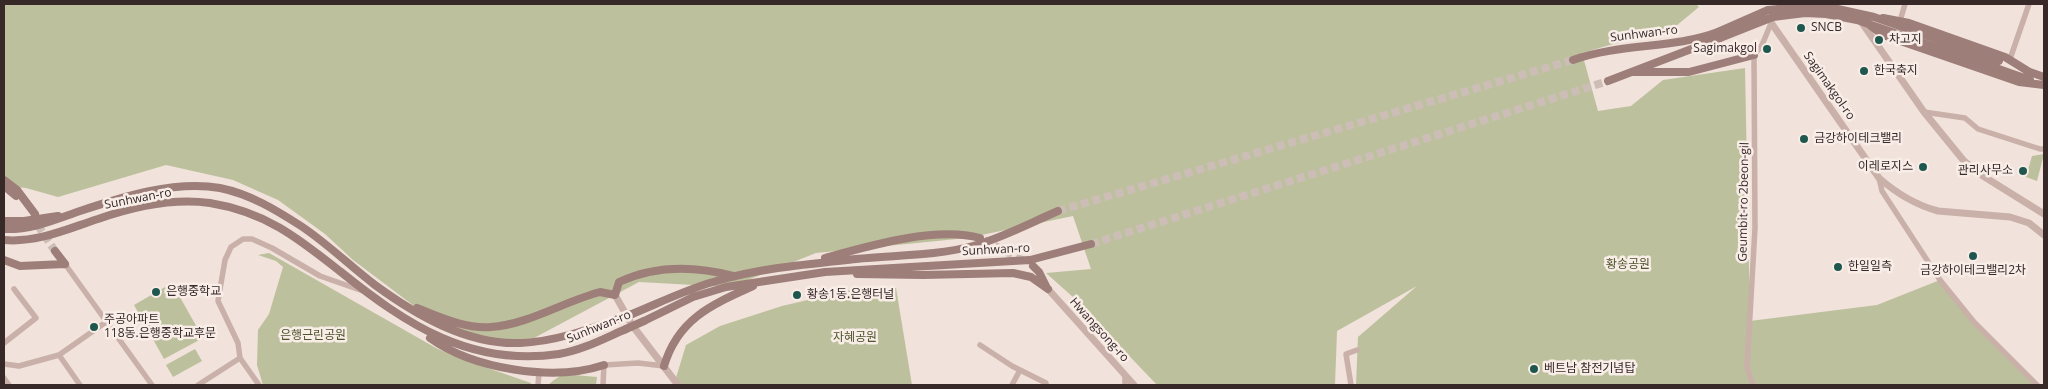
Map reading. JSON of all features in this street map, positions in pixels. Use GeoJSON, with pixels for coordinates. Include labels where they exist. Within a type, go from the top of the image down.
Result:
{"type":"FeatureCollection","features":[{"type":"Feature","properties":{"kind":"main road"},"geometry":{"type":"LineString","coordinates":[[1719,35],[1768,10],[1798,6],[1824,6],[1874,17],[1998,64],[2044,85]]}},
{"type":"Feature","properties":{"kind":"main road"},"geometry":{"type":"LineString","coordinates":[[1856,13],[1900,21],[2010,59],[2031,72]]}},
{"type":"Feature","properties":{"kind":"main road"},"geometry":{"type":"LineString","coordinates":[[1856,13],[1883,35],[2019,82],[2044,85]]}},
{"type":"Feature","properties":{"kind":"main road","name":"Sunhwan-ro"},"geometry":{"type":"LineString","coordinates":[[1573,60],[1601,51],[1719,35]]}},
{"type":"Feature","properties":{"kind":"main road","name":"Sunhwan-ro"},"geometry":{"type":"LineString","coordinates":[[1608,81],[1719,35]]}},
{"type":"Feature","properties":{"kind":"main road"},"geometry":{"type":"LineString","coordinates":[[1632,72],[1689,72],[1754,55]]}},
{"type":"Feature","properties":{"kind":"main road"},"geometry":{"type":"LineString","coordinates":[[1998,64],[2044,77]]}},
{"type":"Feature","properties":{"kind":"main road"},"geometry":{"type":"LineString","coordinates":[[4,180],[17,190],[33,214],[4,186]]}},
{"type":"Feature","properties":{"kind":"main road","name":"Sunhwan-ro"},"geometry":{"type":"LineString","coordinates":[[4,229],[40,226],[130,195],[185,186],[231,190],[269,207],[316,236],[374,284],[394,298],[441,325],[479,338],[520,343],[544,340],[593,328],[632,314],[684,291],[735,277],[804,265],[958,249],[995,239],[1058,211]]}},
{"type":"Feature","properties":{"kind":"main road","name":"Sunhwan-ro"},"geometry":{"type":"LineString","coordinates":[[4,240],[40,238],[100,218],[155,205],[178,202],[207,202],[246,212],[284,228],[365,292],[412,325],[458,345],[484,352],[511,356],[561,354],[596,343],[708,291],[726,287],[825,272],[1030,260],[1091,244]]}},
{"type":"Feature","properties":{"kind":"main road"},"geometry":{"type":"LineString","coordinates":[[4,221],[24,222],[70,215]]}},
{"type":"Feature","properties":{"kind":"main road"},"geometry":{"type":"LineString","coordinates":[[804,265],[881,243],[930,235],[969,235],[980,238]]}},
{"type":"Feature","properties":{"kind":"main road"},"geometry":{"type":"LineString","coordinates":[[56,250],[65,264]]}},
{"type":"Feature","properties":{"kind":"main road"},"geometry":{"type":"LineString","coordinates":[[4,260],[20,266],[65,264]]}},
{"type":"Feature","properties":{"kind":"main road"},"geometry":{"type":"LineString","coordinates":[[1033,266],[1039,272],[1048,289]]}},
{"type":"Feature","properties":{"kind":"main road"},"geometry":{"type":"LineString","coordinates":[[394,298],[440,318],[468,325],[490,327],[515,322],[600,292],[615,295],[619,282],[654,271],[711,270],[735,277]]}},
{"type":"Feature","properties":{"kind":"main road"},"geometry":{"type":"LineString","coordinates":[[825,272],[878,275],[1013,273],[1031,276],[1048,289]]}},
{"type":"Feature","properties":{"kind":"main road"},"geometry":{"type":"LineString","coordinates":[[664,366],[672,343],[690,322],[702,312],[724,299],[761,283]]}},
{"type":"Feature","properties":{"kind":"main road"},"geometry":{"type":"LineString","coordinates":[[412,325],[441,346],[467,357],[514,370],[539,372],[591,370],[604,365]]}},
{"type":"Feature","properties":{"kind":"street"},"geometry":{"type":"LineString","coordinates":[[1900,21],[1905,4]]}},
{"type":"Feature","properties":{"kind":"street"},"geometry":{"type":"LineString","coordinates":[[2010,59],[2029,4]]}},
{"type":"Feature","properties":{"kind":"street"},"geometry":{"type":"LineString","coordinates":[[1754,55],[1762,45],[1772,24],[1774,8],[1820,7],[1856,13],[1924,112],[1964,162],[2044,214]]}},
{"type":"Feature","properties":{"kind":"street","name":"Sagimakgol-ro"},"geometry":{"type":"LineString","coordinates":[[1772,24],[1879,178],[1900,195],[1938,212],[2010,217],[2029,223],[2044,235]]}},
{"type":"Feature","properties":{"kind":"street","name":"Geumbit-ro 2beon-gil"},"geometry":{"type":"LineString","coordinates":[[1753,385],[1748,368],[1755,228],[1754,55]]}},
{"type":"Feature","properties":{"kind":"street"},"geometry":{"type":"LineString","coordinates":[[1924,112],[1965,118],[1978,129],[2040,150],[2044,149]]}},
{"type":"Feature","properties":{"kind":"street"},"geometry":{"type":"LineString","coordinates":[[1879,178],[1882,190],[1940,280],[1974,322],[2037,385]]}},
{"type":"Feature","properties":{"kind":"street"},"geometry":{"type":"LineString","coordinates":[[259,385],[240,358],[238,343],[218,301],[225,260],[231,247],[243,239],[252,239],[272,248],[320,276],[365,292]]}},
{"type":"Feature","properties":{"kind":"street"},"geometry":{"type":"LineString","coordinates":[[65,264],[152,385]]}},
{"type":"Feature","properties":{"kind":"street"},"geometry":{"type":"LineString","coordinates":[[4,343],[36,318],[14,289]]}},
{"type":"Feature","properties":{"kind":"street","name":"Hwangsong-ro"},"geometry":{"type":"LineString","coordinates":[[1048,289],[1134,385]]}},
{"type":"Feature","properties":{"kind":"street"},"geometry":{"type":"LineString","coordinates":[[615,295],[632,325],[678,385]]}},
{"type":"Feature","properties":{"kind":"street"},"geometry":{"type":"LineString","coordinates":[[4,364],[20,366],[59,355],[106,322]]}},
{"type":"Feature","properties":{"kind":"street"},"geometry":{"type":"LineString","coordinates":[[980,346],[1046,383],[1046,385]]}},
{"type":"Feature","properties":{"kind":"street"},"geometry":{"type":"LineString","coordinates":[[1351,385],[1346,354],[1357,350]]}},
{"type":"Feature","properties":{"kind":"street"},"geometry":{"type":"LineString","coordinates":[[59,355],[80,385]]}},
{"type":"Feature","properties":{"kind":"street"},"geometry":{"type":"LineString","coordinates":[[198,385],[240,358]]}},
{"type":"Feature","properties":{"kind":"street"},"geometry":{"type":"LineString","coordinates":[[603,385],[604,365],[638,362],[664,366]]}},
{"type":"Feature","properties":{"kind":"street"},"geometry":{"type":"LineString","coordinates":[[1012,385],[1020,370]]}},
{"type":"Feature","properties":{"kind":"street"},"geometry":{"type":"LineString","coordinates":[[538,385],[539,372]]}},
{"type":"Feature","properties":{"kind":"street"},"geometry":{"type":"LineString","coordinates":[[1125,375],[1125,385]]}},
{"type":"Feature","properties":{"kind":"street"},"geometry":{"type":"LineString","coordinates":[[4,378],[9,385]]}},
{"type":"Feature","properties":{"kind":"green space","name":"황송공원"},"geometry":{"type":"Polygon","coordinates":[[[4,4],[1696,4],[1699,7],[1676,26],[1582,53],[1598,111],[1631,106],[1663,80],[1745,68],[1750,321],[1877,305],[1940,280],[1974,322],[2037,385],[1356,385],[1358,337],[1417,286],[1337,331],[1335,385],[1157,385],[1074,298],[1046,273],[1091,269],[1073,216],[967,238],[816,253],[730,287],[639,282],[534,338],[491,341],[446,330],[353,260],[325,234],[278,200],[233,180],[166,165],[58,197],[26,188],[4,186],[4,4]]]}},
{"type":"Feature","properties":{"kind":"green space"},"geometry":{"type":"Polygon","coordinates":[[[2044,154],[2037,181],[2026,177],[2032,156],[2044,154]]]}},
{"type":"Feature","properties":{"kind":"green space","name":"은행근린공원"},"geometry":{"type":"Polygon","coordinates":[[[269,253],[436,348],[456,357],[531,383],[531,385],[263,385],[257,365],[258,330],[269,314],[283,267],[276,261],[258,255],[269,253]]]}},
{"type":"Feature","properties":{"kind":"green space"},"geometry":{"type":"Polygon","coordinates":[[[172,283],[203,338],[164,359],[134,305],[172,283]]]}},
{"type":"Feature","properties":{"kind":"green space","name":"자혜공원"},"geometry":{"type":"Polygon","coordinates":[[[896,288],[912,385],[678,385],[675,381],[686,345],[720,326],[782,306],[855,289],[896,288]]]}},
{"type":"Feature","properties":{"kind":"green space"},"geometry":{"type":"Polygon","coordinates":[[[195,349],[202,361],[173,377],[166,365],[195,349]]]}},
{"type":"Feature","properties":{"kind":"green space"},"geometry":{"type":"Polygon","coordinates":[[[563,374],[597,377],[596,385],[548,385],[563,374]]]}},
{"type":"Feature","properties":{"kind":"tunnel"},"geometry":{"type":"LineString","coordinates":[[1058,211],[1573,60]]}},
{"type":"Feature","properties":{"kind":"tunnel"},"geometry":{"type":"LineString","coordinates":[[1091,244],[1608,81]]}},
{"type":"Feature","properties":{"kind":"tunnel"},"geometry":{"type":"LineString","coordinates":[[31,215],[55,251]]}},
{"type":"Feature","properties":{"kind":"tunnel"},"geometry":{"type":"LineString","coordinates":[[984,240],[1024,261]]}},
{"type":"Feature","properties":{"kind":"place","name":"SNCB"},"geometry":{"type":"Point","coordinates":[1801,28]}},
{"type":"Feature","properties":{"kind":"place","name":"차고지"},"geometry":{"type":"Point","coordinates":[1879,40]}},
{"type":"Feature","properties":{"kind":"place","name":"Sagimakgol"},"geometry":{"type":"Point","coordinates":[1767,49]}},
{"type":"Feature","properties":{"kind":"place","name":"한국축지"},"geometry":{"type":"Point","coordinates":[1864,71]}},
{"type":"Feature","properties":{"kind":"place","name":"금강하이테크밸리"},"geometry":{"type":"Point","coordinates":[1804,139]}},
{"type":"Feature","properties":{"kind":"place","name":"이레로지스"},"geometry":{"type":"Point","coordinates":[1923,167]}},
{"type":"Feature","properties":{"kind":"place","name":"관리사무소"},"geometry":{"type":"Point","coordinates":[2023,171]}},
{"type":"Feature","properties":{"kind":"place","name":"금강하이테크밸리2차"},"geometry":{"type":"Point","coordinates":[1973,256]}},
{"type":"Feature","properties":{"kind":"place","name":"한일일측"},"geometry":{"type":"Point","coordinates":[1838,267]}},
{"type":"Feature","properties":{"kind":"place","name":"은행중학교"},"geometry":{"type":"Point","coordinates":[156,292]}},
{"type":"Feature","properties":{"kind":"place","name":"황송1동.은행터널"},"geometry":{"type":"Point","coordinates":[797,295]}},
{"type":"Feature","properties":{"kind":"place","name":"주공아파트 118동.은행중학교후문"},"geometry":{"type":"Point","coordinates":[94,327]}},
{"type":"Feature","properties":{"kind":"place","name":"베트남 참전기념탑"},"geometry":{"type":"Point","coordinates":[1534,369]}}]}
